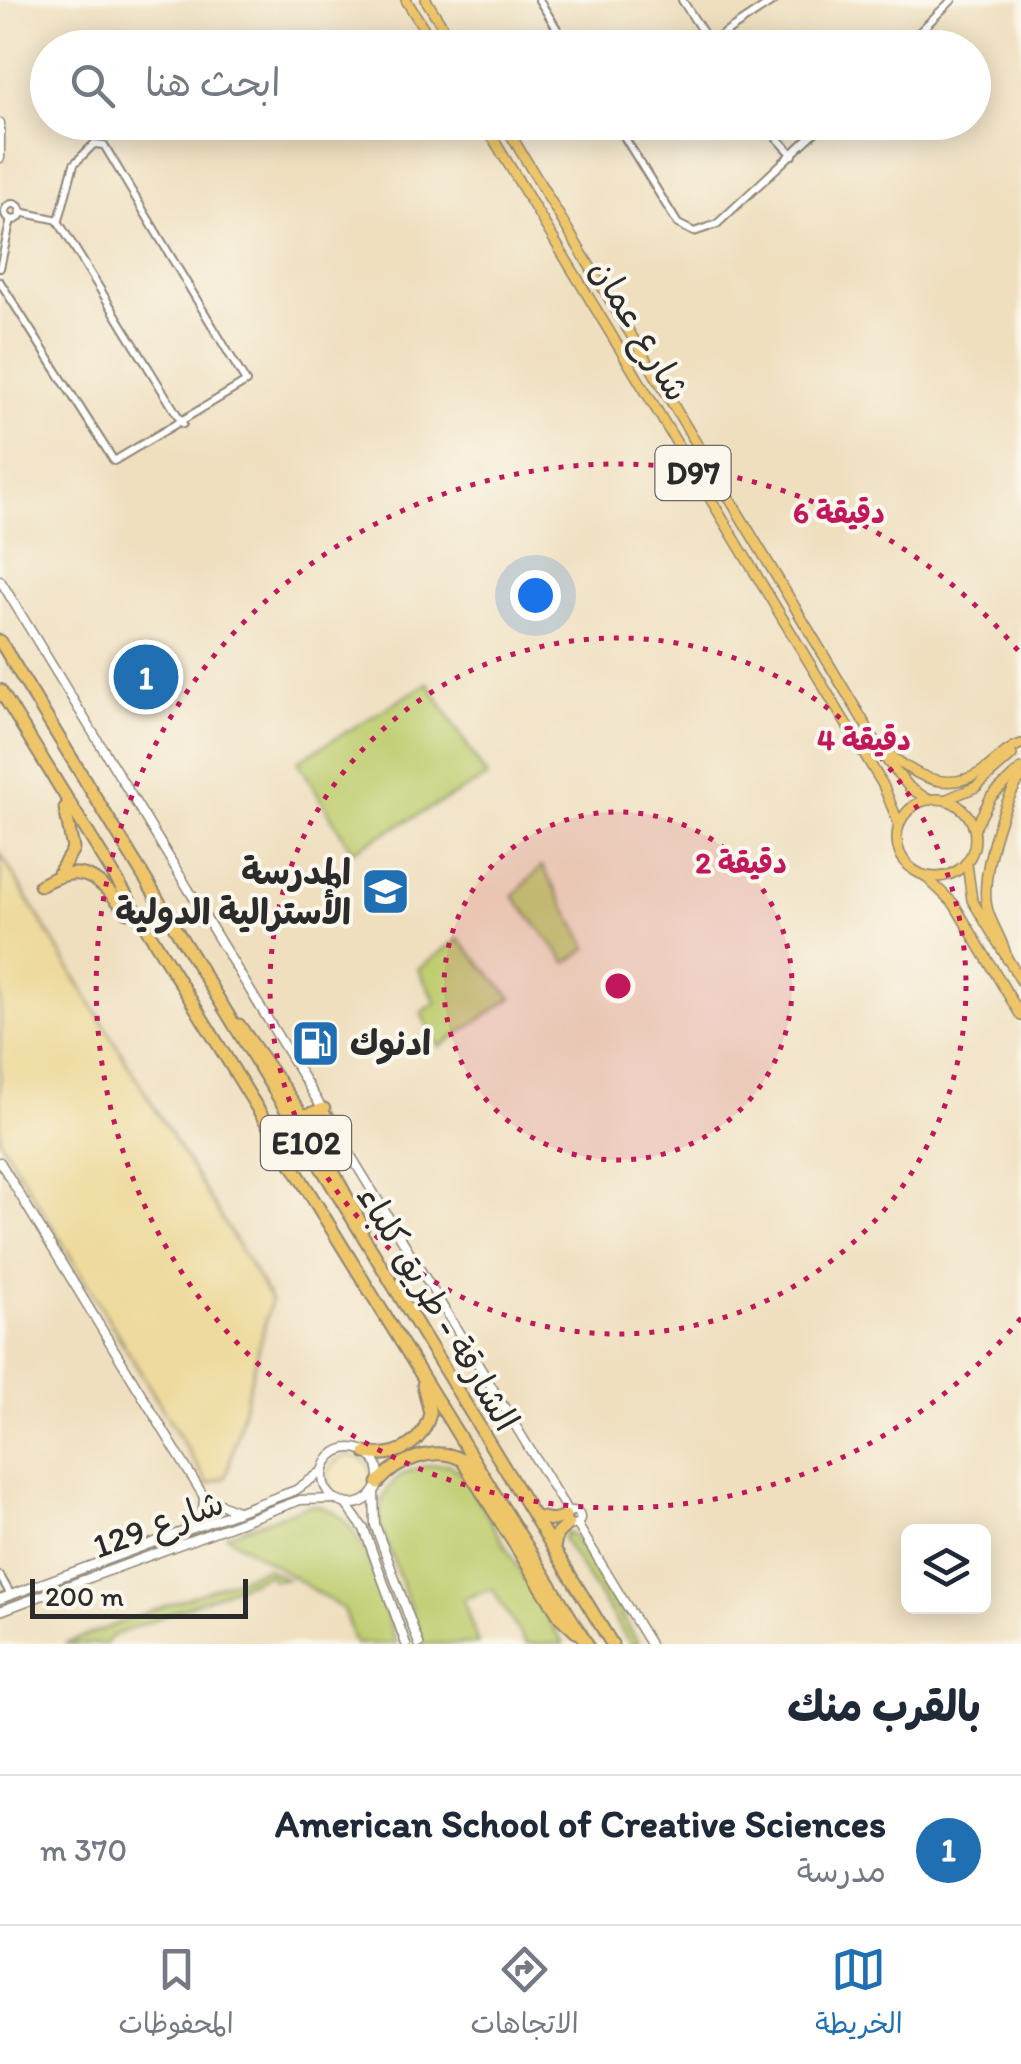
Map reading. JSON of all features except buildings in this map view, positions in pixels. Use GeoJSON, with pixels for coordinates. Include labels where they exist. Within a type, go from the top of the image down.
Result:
{"type":"FeatureCollection","features":[{"type":"Feature","properties":{"kind":"highway","name":"الشارقة - طريق كلباء"},"geometry":{"type":"LineString","coordinates":[[0,642],[612,1644]]}},
{"type":"Feature","properties":{"kind":"highway","name":"الشارقة - طريق كلباء"},"geometry":{"type":"LineString","coordinates":[[0,690],[584,1641]]}},
{"type":"Feature","properties":{"kind":"highway"},"geometry":{"type":"LineString","coordinates":[[54,780],[68,815],[73,849],[56,876]]}},
{"type":"Feature","properties":{"kind":"highway"},"geometry":{"type":"LineString","coordinates":[[40,885],[56,876],[78,872],[102,884],[152,942]]}},
{"type":"Feature","properties":{"kind":"highway"},"geometry":{"type":"LineString","coordinates":[[229,1017],[250,1036],[303,1116],[327,1114]]}},
{"type":"Feature","properties":{"kind":"highway"},"geometry":{"type":"LineString","coordinates":[[327,1114],[314,1136],[358,1214],[365,1242]]}},
{"type":"Feature","properties":{"kind":"highway"},"geometry":{"type":"LineString","coordinates":[[316,1200],[429,1398],[428,1423],[412,1444],[386,1454],[366,1452]]}},
{"type":"Feature","properties":{"kind":"highway"},"geometry":{"type":"LineString","coordinates":[[377,1487],[395,1468],[434,1453],[462,1460],[560,1617],[584,1641]]}},
{"type":"Feature","properties":{"kind":"highway"},"geometry":{"type":"LineString","coordinates":[[534,1517],[570,1519]]}},
{"type":"Feature","properties":{"kind":"highway"},"geometry":{"type":"LineString","coordinates":[[554,1548],[557,1534],[570,1519]]}},
{"type":"Feature","properties":{"kind":"main road"},"geometry":{"type":"LineString","coordinates":[[406,0],[425,30]]}},
{"type":"Feature","properties":{"kind":"main road"},"geometry":{"type":"LineString","coordinates":[[426,0],[445,30]]}},
{"type":"Feature","properties":{"kind":"main road","name":"شارع عمان"},"geometry":{"type":"LineString","coordinates":[[494,140],[883,785],[899,824]]}},
{"type":"Feature","properties":{"kind":"main road","name":"شارع عمان"},"geometry":{"type":"LineString","coordinates":[[514,140],[878,745],[902,780],[929,800]]}},
{"type":"Feature","properties":{"kind":"main road"},"geometry":{"type":"LineString","coordinates":[[878,745],[907,770],[943,781],[976,775],[1021,745]]}},
{"type":"Feature","properties":{"kind":"main road"},"geometry":{"type":"LineString","coordinates":[[1021,745],[976,787],[911,808],[899,824],[902,857],[954,904],[1021,1016]]}},
{"type":"Feature","properties":{"kind":"main road"},"geometry":{"type":"LineString","coordinates":[[1021,769],[986,804],[974,830],[967,862],[972,900],[1021,982]]}},
{"type":"Feature","properties":{"kind":"main road"},"geometry":{"type":"LineString","coordinates":[[1008,959],[988,912],[986,884],[1006,802],[1021,778]]}},
{"type":"Feature","properties":{"kind":"main road"},"geometry":{"type":"LineString","coordinates":[[942,800],[963,810],[974,830]]}},
{"type":"Feature","properties":{"kind":"main road"},"geometry":{"type":"LineString","coordinates":[[918,873],[944,876],[967,862]]}},
{"type":"Feature","properties":{"kind":"street"},"geometry":{"type":"LineString","coordinates":[[539,0],[558,30]]}},
{"type":"Feature","properties":{"kind":"street"},"geometry":{"type":"LineString","coordinates":[[682,0],[701,30]]}},
{"type":"Feature","properties":{"kind":"street"},"geometry":{"type":"LineString","coordinates":[[732,30],[774,0]]}},
{"type":"Feature","properties":{"kind":"street"},"geometry":{"type":"LineString","coordinates":[[921,30],[952,0]]}},
{"type":"Feature","properties":{"kind":"street"},"geometry":{"type":"LineString","coordinates":[[0,124],[0,158]]}},
{"type":"Feature","properties":{"kind":"street"},"geometry":{"type":"LineString","coordinates":[[626,140],[678,224],[694,232],[710,229],[807,140]]}},
{"type":"Feature","properties":{"kind":"street"},"geometry":{"type":"LineString","coordinates":[[778,140],[792,155]]}},
{"type":"Feature","properties":{"kind":"street"},"geometry":{"type":"LineString","coordinates":[[0,282],[111,460],[121,461],[243,387],[246,376],[104,145],[94,144],[75,161],[58,221]]}},
{"type":"Feature","properties":{"kind":"street"},"geometry":{"type":"LineString","coordinates":[[11,219],[3,209],[14,204],[20,212],[58,221],[183,424]]}},
{"type":"Feature","properties":{"kind":"street"},"geometry":{"type":"LineString","coordinates":[[0,268],[11,219],[20,212]]}},
{"type":"Feature","properties":{"kind":"street"},"geometry":{"type":"LineString","coordinates":[[0,580],[570,1519],[650,1644]]}},
{"type":"Feature","properties":{"kind":"street"},"geometry":{"type":"LineString","coordinates":[[0,1162],[204,1497],[202,1525]]}},
{"type":"Feature","properties":{"kind":"street"},"geometry":{"type":"LineString","coordinates":[[406,1644],[364,1529],[324,1484],[324,1470],[340,1451],[366,1452],[377,1466],[372,1516],[419,1644]]}},
{"type":"Feature","properties":{"kind":"street","name":"شارع 129"},"geometry":{"type":"LineString","coordinates":[[0,1599],[296,1490],[324,1470]]}},
{"type":"Feature","properties":{"kind":"street"},"geometry":{"type":"LineString","coordinates":[[340,1501],[362,1502],[377,1487]]}},
{"type":"Feature","properties":{"kind":"street"},"geometry":{"type":"LineString","coordinates":[[204,1497],[238,1511]]}},
{"type":"Feature","properties":{"kind":"street","name":"شارع 129"},"geometry":{"type":"LineString","coordinates":[[0,1611],[300,1500],[340,1501]]}},
{"type":"Feature","properties":{"kind":"street"},"geometry":{"type":"LineString","coordinates":[[0,1576],[11,1595]]}},
{"type":"Feature","properties":{"kind":"green space"},"geometry":{"type":"Polygon","coordinates":[[[428,683],[487,777],[352,851],[298,761],[428,683]]]}},
{"type":"Feature","properties":{"kind":"green space"},"geometry":{"type":"Polygon","coordinates":[[[542,866],[588,948],[567,963],[513,896],[542,866]]]}},
{"type":"Feature","properties":{"kind":"green space"},"geometry":{"type":"Polygon","coordinates":[[[458,939],[512,998],[439,1047],[421,1013],[436,1002],[418,969],[458,939]]]}},
{"type":"Feature","properties":{"kind":"green space"},"geometry":{"type":"Polygon","coordinates":[[[449,1464],[463,1474],[563,1644],[526,1644],[492,1589],[463,1599],[478,1644],[423,1644],[380,1524],[380,1509],[384,1496],[398,1478],[421,1467],[449,1464]]]}},
{"type":"Feature","properties":{"kind":"green space"},"geometry":{"type":"Polygon","coordinates":[[[309,1505],[328,1509],[357,1537],[377,1581],[396,1644],[355,1644],[343,1609],[226,1535],[309,1505]]]}},
{"type":"Feature","properties":{"kind":"green space"},"geometry":{"type":"Polygon","coordinates":[[[566,1533],[572,1534],[639,1644],[630,1644],[563,1539],[566,1533]]]}},
{"type":"Feature","properties":{"kind":"green space"},"geometry":{"type":"Polygon","coordinates":[[[266,1568],[286,1579],[272,1580],[269,1574],[112,1636],[106,1644],[64,1644],[266,1568]]]}},
{"type":"Feature","properties":{"kind":"sand"},"geometry":{"type":"Polygon","coordinates":[[[0,853],[271,1300],[226,1477],[208,1484],[0,1140],[0,853]]]}},
{"type":"Feature","properties":{"kind":"sand"},"geometry":{"type":"Polygon","coordinates":[[[350,1456],[366,1462],[372,1478],[366,1494],[350,1500],[334,1494],[328,1478],[334,1462],[350,1456]]]}},
{"type":"Feature","properties":{"kind":"place","name":"American School of Creative Sciences"},"geometry":{"type":"Point","coordinates":[146,677]}},
{"type":"Feature","properties":{"kind":"place","name":"المدرسة الأسترالية الدولية"},"geometry":{"type":"Point","coordinates":[386,892]}},
{"type":"Feature","properties":{"kind":"place","name":"ادنوك"},"geometry":{"type":"Point","coordinates":[315,1043]}}]}
